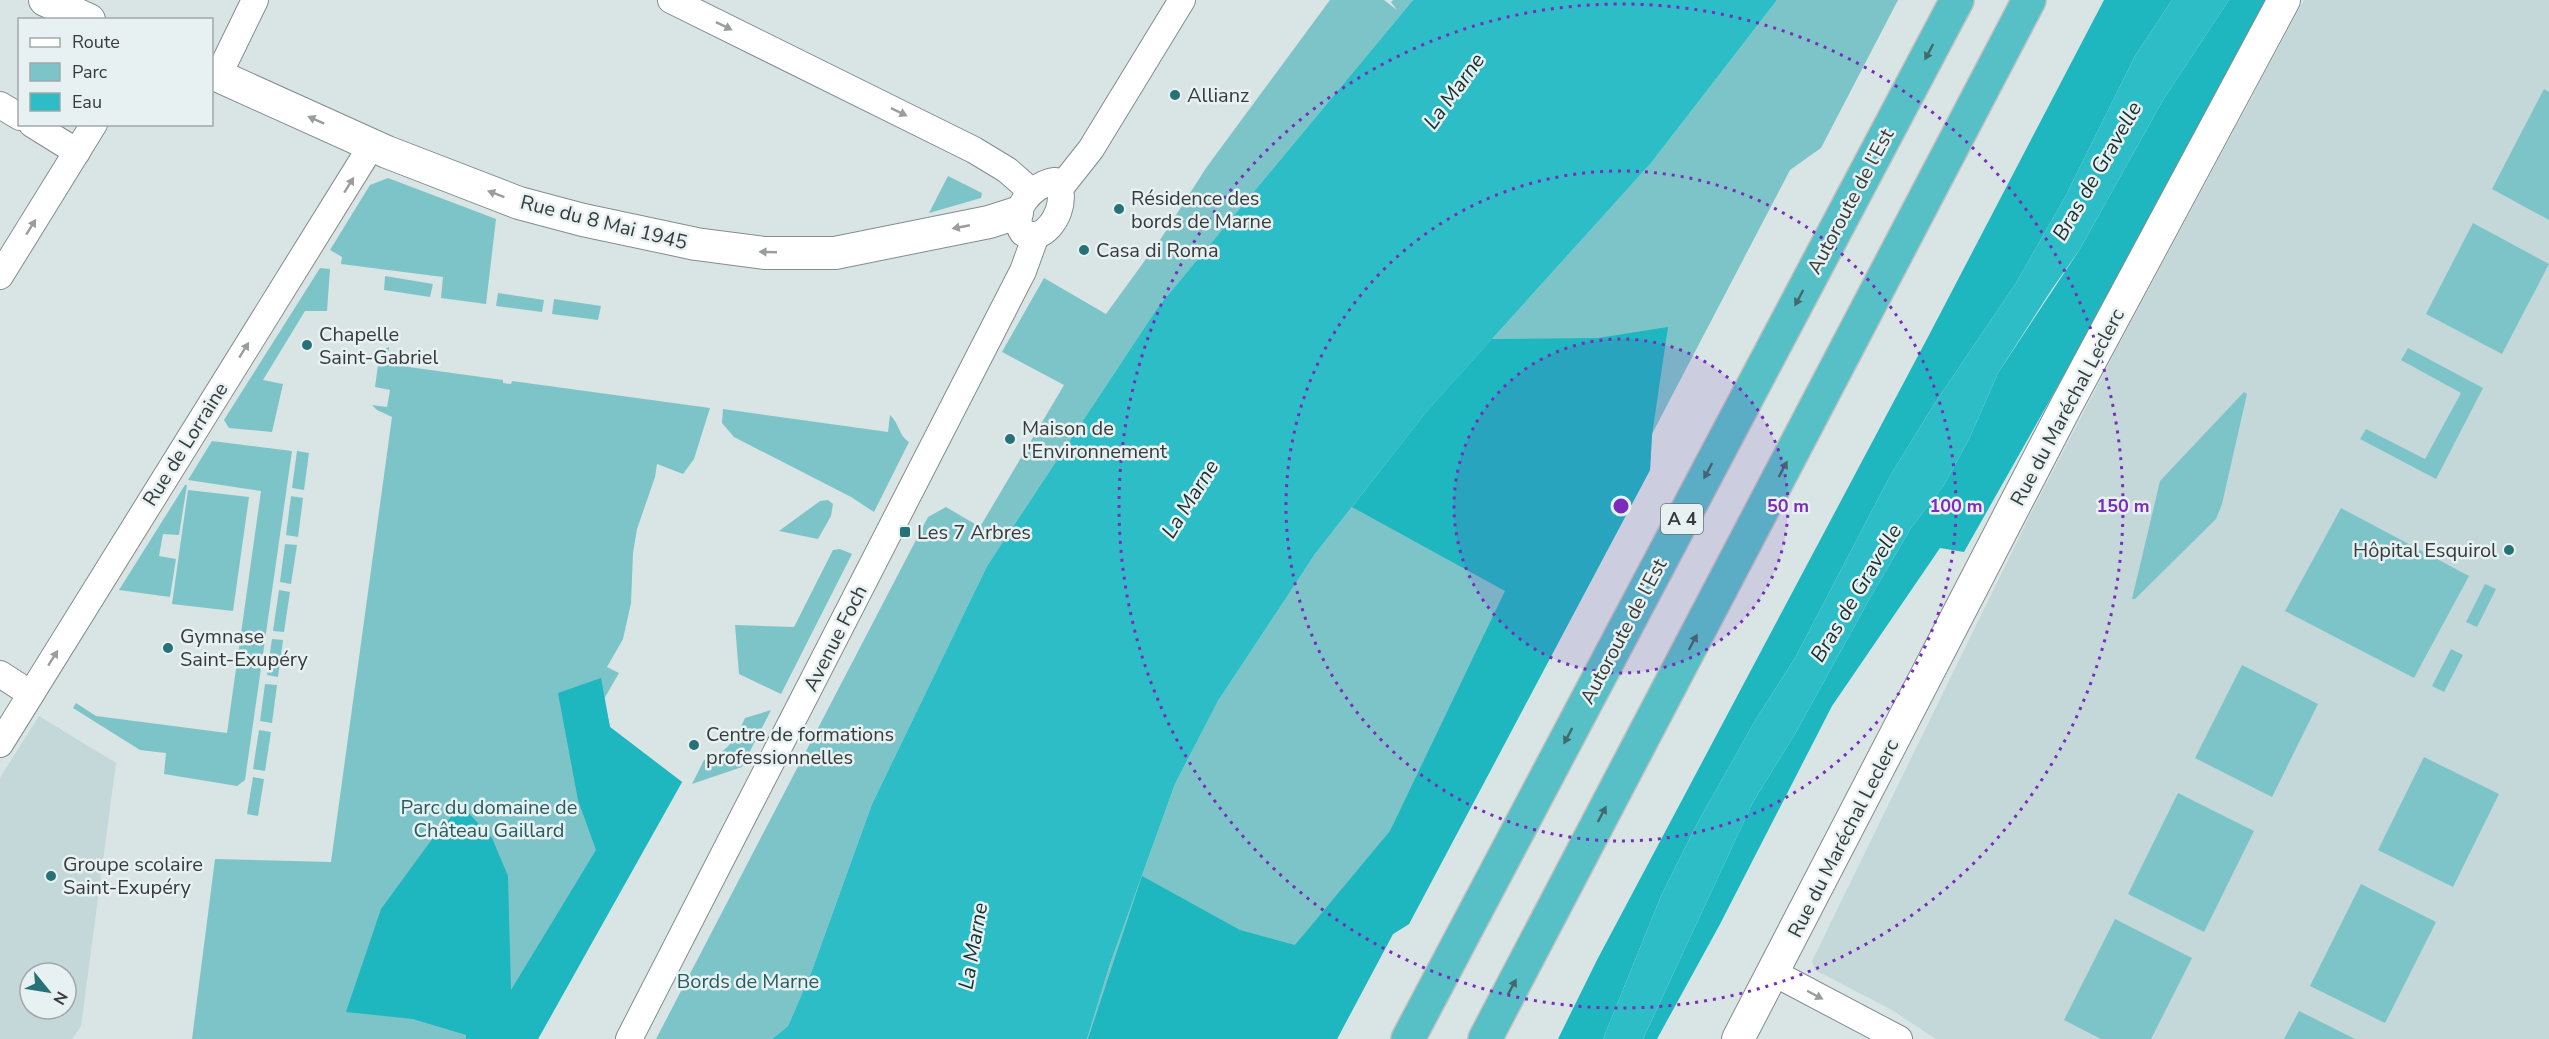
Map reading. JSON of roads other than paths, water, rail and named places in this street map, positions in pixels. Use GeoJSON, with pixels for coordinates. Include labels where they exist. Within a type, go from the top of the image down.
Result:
{"type":"FeatureCollection","features":[{"type":"Feature","properties":{"kind":"highway","name":"Autoroute de l’Est"},"geometry":{"type":"LineString","coordinates":[[1408,1039],[1957,0]]}},
{"type":"Feature","properties":{"kind":"highway"},"geometry":{"type":"LineString","coordinates":[[1485,1039],[2029,0]]}},
{"type":"Feature","properties":{"kind":"street"},"geometry":{"type":"LineString","coordinates":[[45,0],[85,18]]}},
{"type":"Feature","properties":{"kind":"street"},"geometry":{"type":"LineString","coordinates":[[215,74],[255,0]]}},
{"type":"Feature","properties":{"kind":"street"},"geometry":{"type":"LineString","coordinates":[[671,0],[974,150],[1007,170],[1028,213],[1047,228],[1062,203],[1061,187],[1091,149],[1182,0]]}},
{"type":"Feature","properties":{"kind":"street","name":"Rue du Maréchal Leclerc"},"geometry":{"type":"LineString","coordinates":[[1738,1039],[2044,449],[2284,0]]}},
{"type":"Feature","properties":{"kind":"street","name":"Rue du 8 Mai 1945"},"geometry":{"type":"LineString","coordinates":[[215,74],[372,145],[519,202],[696,244],[764,253],[835,253],[1028,213]]}},
{"type":"Feature","properties":{"kind":"street"},"geometry":{"type":"LineString","coordinates":[[0,105],[18,116]]}},
{"type":"Feature","properties":{"kind":"street"},"geometry":{"type":"LineString","coordinates":[[35,126],[77,152]]}},
{"type":"Feature","properties":{"kind":"street"},"geometry":{"type":"LineString","coordinates":[[0,276],[93,126]]}},
{"type":"Feature","properties":{"kind":"street","name":"Rue de Lorraine"},"geometry":{"type":"LineString","coordinates":[[0,744],[372,145]]}},
{"type":"Feature","properties":{"kind":"street"},"geometry":{"type":"LineString","coordinates":[[1028,213],[1045,182],[1055,182],[1061,187]]}},
{"type":"Feature","properties":{"kind":"street","name":"Avenue Foch"},"geometry":{"type":"LineString","coordinates":[[630,1039],[1023,271],[1028,213]]}},
{"type":"Feature","properties":{"kind":"street"},"geometry":{"type":"LineString","coordinates":[[0,674],[31,694]]}},
{"type":"Feature","properties":{"kind":"street"},"geometry":{"type":"LineString","coordinates":[[1774,973],[1899,1039]]}},
{"type":"Feature","properties":{"kind":"water","name":"La Marne"},"geometry":{"type":"Polygon","coordinates":[[[1413,0],[1777,0],[1651,163],[1427,411],[1315,554],[1218,701],[1175,784],[1110,964],[1087,1039],[772,1039],[788,1026],[811,973],[872,804],[987,566],[1158,307],[1413,0]]]}},
{"type":"Feature","properties":{"kind":"water","name":"Bras de Gravelle"},"geometry":{"type":"Polygon","coordinates":[[[2172,0],[2229,0],[2163,100],[2080,249],[1998,373],[1969,439],[1944,485],[1911,528],[1795,734],[1753,802],[1643,1039],[1603,1039],[1661,896],[1698,822],[1756,719],[1795,658],[1890,476],[1933,406],[2016,283],[2065,197],[2135,56],[2172,0]]]}},
{"type":"Feature","properties":{"kind":"place","name":"Allianz"},"geometry":{"type":"Point","coordinates":[1175,95]}},
{"type":"Feature","properties":{"kind":"place","name":"Résidence des bords de Marne"},"geometry":{"type":"Point","coordinates":[1119,209]}},
{"type":"Feature","properties":{"kind":"place","name":"Casa di Roma"},"geometry":{"type":"Point","coordinates":[1084,250]}},
{"type":"Feature","properties":{"kind":"place","name":"Chapelle Saint-Gabriel"},"geometry":{"type":"Point","coordinates":[307,345]}},
{"type":"Feature","properties":{"kind":"place","name":"Maison de l'Environnement"},"geometry":{"type":"Point","coordinates":[1010,439]}},
{"type":"Feature","properties":{"kind":"place","name":"Les 7 Arbres"},"geometry":{"type":"Point","coordinates":[905,532]}},
{"type":"Feature","properties":{"kind":"place","name":"Hôpital Esquirol"},"geometry":{"type":"Point","coordinates":[2509,550]}},
{"type":"Feature","properties":{"kind":"place","name":"Gymnase Saint-Exupéry"},"geometry":{"type":"Point","coordinates":[168,648]}},
{"type":"Feature","properties":{"kind":"place","name":"Centre de formations professionnelles"},"geometry":{"type":"Point","coordinates":[694,745]}},
{"type":"Feature","properties":{"kind":"place","name":"Groupe scolaire Saint-Exupéry"},"geometry":{"type":"Point","coordinates":[51,876]}},
{"type":"Feature","properties":{"kind":"park label","name":"Parc du domaine de Château Gaillard"},"geometry":{"type":"Point","coordinates":[489,818]}},
{"type":"Feature","properties":{"kind":"park label","name":"Bords de Marne"},"geometry":{"type":"Point","coordinates":[748,981]}}]}
